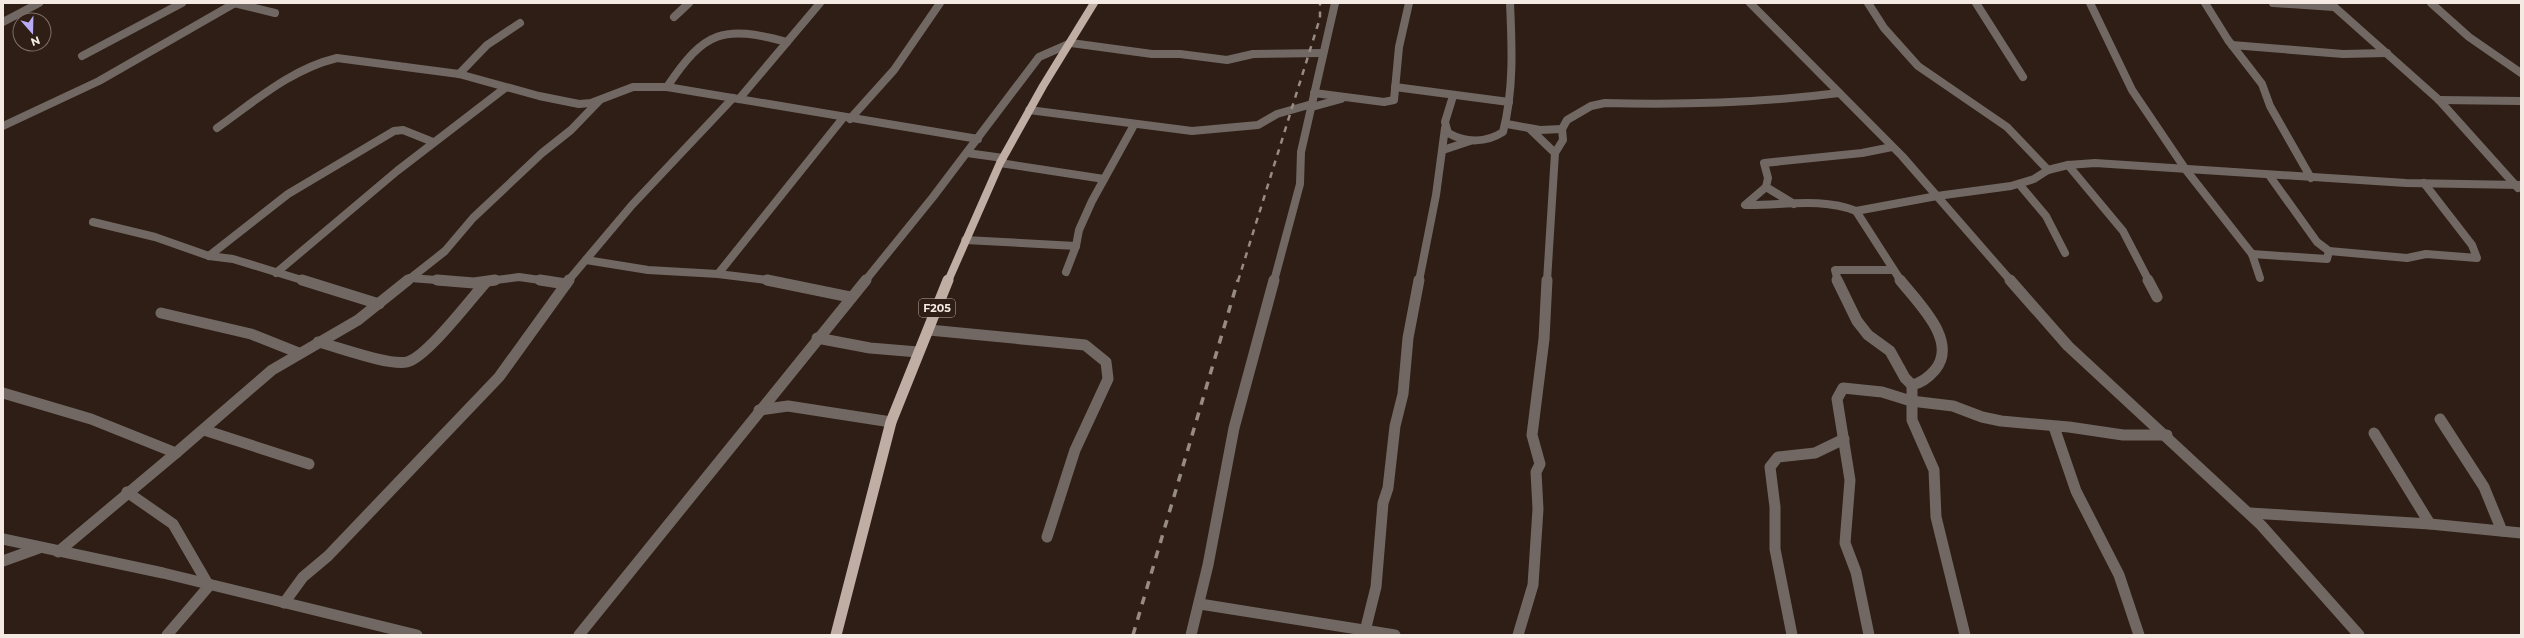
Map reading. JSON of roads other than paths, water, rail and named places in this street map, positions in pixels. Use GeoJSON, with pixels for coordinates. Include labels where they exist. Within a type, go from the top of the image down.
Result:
{"type":"FeatureCollection","features":[{"type":"Feature","properties":{"kind":"main road","name":"F205"},"geometry":{"type":"LineString","coordinates":[[836,635],[891,422],[918,352],[929,330],[965,240],[1002,161],[1030,110],[1094,3]]}},
{"type":"Feature","properties":{"kind":"street"},"geometry":{"type":"LineString","coordinates":[[3,22],[39,3]]}},
{"type":"Feature","properties":{"kind":"street"},"geometry":{"type":"LineString","coordinates":[[82,56],[182,3]]}},
{"type":"Feature","properties":{"kind":"street"},"geometry":{"type":"LineString","coordinates":[[3,126],[99,81],[235,3],[274,13]]}},
{"type":"Feature","properties":{"kind":"street"},"geometry":{"type":"LineString","coordinates":[[674,17],[689,3]]}},
{"type":"Feature","properties":{"kind":"street"},"geometry":{"type":"LineString","coordinates":[[284,603],[303,577],[328,556],[499,377],[566,284],[663,170],[736,98],[788,42],[820,3]]}},
{"type":"Feature","properties":{"kind":"street"},"geometry":{"type":"LineString","coordinates":[[718,274],[846,119],[894,70],[940,3]]}},
{"type":"Feature","properties":{"kind":"street"},"geometry":{"type":"LineString","coordinates":[[1191,635],[1200,604],[1234,428],[1300,184],[1301,152],[1335,3]]}},
{"type":"Feature","properties":{"kind":"street"},"geometry":{"type":"LineString","coordinates":[[1314,93],[1347,98],[1394,100],[1399,47],[1409,3]]}},
{"type":"Feature","properties":{"kind":"street"},"geometry":{"type":"LineString","coordinates":[[1443,150],[1470,141],[1497,136],[1503,132],[1507,124],[1512,38],[1510,3]]}},
{"type":"Feature","properties":{"kind":"street"},"geometry":{"type":"LineString","coordinates":[[1750,3],[1795,46],[1892,147],[1937,196],[2068,346],[2167,435],[2250,513],[2359,635]]}},
{"type":"Feature","properties":{"kind":"street"},"geometry":{"type":"LineString","coordinates":[[1868,3],[1884,28],[1918,66],[2007,127],[2048,170]]}},
{"type":"Feature","properties":{"kind":"street"},"geometry":{"type":"LineString","coordinates":[[1976,3],[2023,76]]}},
{"type":"Feature","properties":{"kind":"street"},"geometry":{"type":"LineString","coordinates":[[2090,3],[2132,90],[2186,170],[2252,254],[2260,278]]}},
{"type":"Feature","properties":{"kind":"street"},"geometry":{"type":"LineString","coordinates":[[2205,3],[2232,45],[2262,84],[2270,106],[2311,178]]}},
{"type":"Feature","properties":{"kind":"street"},"geometry":{"type":"LineString","coordinates":[[2273,3],[2332,5],[2439,100],[2519,187]]}},
{"type":"Feature","properties":{"kind":"street"},"geometry":{"type":"LineString","coordinates":[[2431,3],[2470,37],[2521,73]]}},
{"type":"Feature","properties":{"kind":"street"},"geometry":{"type":"LineString","coordinates":[[459,74],[488,45],[520,23]]}},
{"type":"Feature","properties":{"kind":"street"},"geometry":{"type":"LineString","coordinates":[[667,87],[682,66],[708,40],[716,36],[734,32],[788,42]]}},
{"type":"Feature","properties":{"kind":"street"},"geometry":{"type":"LineString","coordinates":[[578,635],[967,153],[1040,57],[1071,43],[1152,54],[1180,54],[1227,60],[1253,54],[1324,53]]}},
{"type":"Feature","properties":{"kind":"street"},"geometry":{"type":"LineString","coordinates":[[2232,45],[2336,54],[2387,53]]}},
{"type":"Feature","properties":{"kind":"street"},"geometry":{"type":"LineString","coordinates":[[218,128],[302,70],[324,59],[337,58],[459,74],[505,88],[579,104],[591,103],[633,87],[667,87],[736,98],[846,119],[978,139]]}},
{"type":"Feature","properties":{"kind":"street"},"geometry":{"type":"LineString","coordinates":[[1395,87],[1453,96],[1509,102]]}},
{"type":"Feature","properties":{"kind":"street"},"geometry":{"type":"LineString","coordinates":[[276,273],[434,142],[505,88]]}},
{"type":"Feature","properties":{"kind":"street"},"geometry":{"type":"LineString","coordinates":[[1518,635],[1532,585],[1535,560],[1538,509],[1536,472],[1540,464],[1532,435],[1544,339],[1550,205],[1555,153],[1563,140],[1562,128],[1567,120],[1576,113],[1593,105],[1605,103],[1694,105],[1777,101],[1839,93]]}},
{"type":"Feature","properties":{"kind":"street"},"geometry":{"type":"LineString","coordinates":[[1364,632],[1376,587],[1383,502],[1388,488],[1395,426],[1403,394],[1408,338],[1443,150],[1445,128],[1453,96]]}},
{"type":"Feature","properties":{"kind":"street"},"geometry":{"type":"LineString","coordinates":[[58,552],[127,492],[204,430],[272,370],[358,320],[445,251],[460,236],[473,218],[542,153],[571,130],[604,97]]}},
{"type":"Feature","properties":{"kind":"street"},"geometry":{"type":"LineString","coordinates":[[1030,110],[1134,125],[1192,131],[1258,125],[1277,114],[1347,98]]}},
{"type":"Feature","properties":{"kind":"street"},"geometry":{"type":"LineString","coordinates":[[2439,100],[2521,101]]}},
{"type":"Feature","properties":{"kind":"street"},"geometry":{"type":"LineString","coordinates":[[1507,124],[1530,130],[1562,128]]}},
{"type":"Feature","properties":{"kind":"street"},"geometry":{"type":"LineString","coordinates":[[1066,272],[1076,246],[1079,230],[1104,179],[1134,125]]}},
{"type":"Feature","properties":{"kind":"street"},"geometry":{"type":"LineString","coordinates":[[1445,128],[1452,136],[1470,141]]}},
{"type":"Feature","properties":{"kind":"street"},"geometry":{"type":"LineString","coordinates":[[209,256],[300,187],[394,131],[403,130],[434,142]]}},
{"type":"Feature","properties":{"kind":"street"},"geometry":{"type":"LineString","coordinates":[[1530,130],[1555,153]]}},
{"type":"Feature","properties":{"kind":"street"},"geometry":{"type":"LineString","coordinates":[[1892,147],[1856,154],[1764,163],[1767,174],[1765,184],[1766,187],[1762,193],[1749,200],[1745,205],[1830,205],[1856,211],[1937,196],[1975,192],[2020,184],[2048,170],[2068,165],[2115,164],[2311,178],[2519,187]]}},
{"type":"Feature","properties":{"kind":"street"},"geometry":{"type":"LineString","coordinates":[[967,153],[1002,161],[1104,179]]}},
{"type":"Feature","properties":{"kind":"street"},"geometry":{"type":"LineString","coordinates":[[2068,165],[2123,231],[2158,297]]}},
{"type":"Feature","properties":{"kind":"street"},"geometry":{"type":"LineString","coordinates":[[2270,175],[2317,242],[2329,251],[2407,258],[2426,254],[2477,258],[2472,245],[2424,183]]}},
{"type":"Feature","properties":{"kind":"street"},"geometry":{"type":"LineString","coordinates":[[2020,184],[2045,210],[2052,222],[2065,253]]}},
{"type":"Feature","properties":{"kind":"street"},"geometry":{"type":"LineString","coordinates":[[1766,187],[1794,204]]}},
{"type":"Feature","properties":{"kind":"street"},"geometry":{"type":"LineString","coordinates":[[1856,211],[1892,270],[1929,320],[1944,350],[1934,371],[1924,381],[1912,384]]}},
{"type":"Feature","properties":{"kind":"street"},"geometry":{"type":"LineString","coordinates":[[93,222],[155,237],[209,256],[234,259],[379,304]]}},
{"type":"Feature","properties":{"kind":"street"},"geometry":{"type":"LineString","coordinates":[[965,240],[1076,246]]}},
{"type":"Feature","properties":{"kind":"street"},"geometry":{"type":"LineString","coordinates":[[2252,254],[2327,259],[2329,251]]}},
{"type":"Feature","properties":{"kind":"street"},"geometry":{"type":"LineString","coordinates":[[586,260],[648,270],[718,274],[774,282],[850,297]]}},
{"type":"Feature","properties":{"kind":"street"},"geometry":{"type":"LineString","coordinates":[[1892,270],[1835,270],[1834,274],[1851,312],[1859,324],[1868,335],[1892,353],[1906,380],[1912,384],[1914,392],[1911,401],[1915,430],[1935,474],[1936,517],[1965,635]]}},
{"type":"Feature","properties":{"kind":"street"},"geometry":{"type":"LineString","coordinates":[[410,278],[486,282],[519,277],[566,284]]}},
{"type":"Feature","properties":{"kind":"street"},"geometry":{"type":"LineString","coordinates":[[318,342],[380,359],[400,363],[409,362],[432,344],[486,282]]}},
{"type":"Feature","properties":{"kind":"street"},"geometry":{"type":"LineString","coordinates":[[161,313],[251,334],[299,353]]}},
{"type":"Feature","properties":{"kind":"street"},"geometry":{"type":"LineString","coordinates":[[929,330],[1084,345],[1104,358],[1110,370],[1108,379],[1075,450],[1047,537]]}},
{"type":"Feature","properties":{"kind":"street"},"geometry":{"type":"LineString","coordinates":[[817,338],[870,348],[918,352]]}},
{"type":"Feature","properties":{"kind":"street"},"geometry":{"type":"LineString","coordinates":[[1869,635],[1856,572],[1846,543],[1850,480],[1837,399],[1843,388],[1882,392],[1911,401],[1953,406],[1982,417],[2123,435],[2167,435]]}},
{"type":"Feature","properties":{"kind":"street"},"geometry":{"type":"LineString","coordinates":[[3,393],[34,400],[106,424],[176,452]]}},
{"type":"Feature","properties":{"kind":"street"},"geometry":{"type":"LineString","coordinates":[[759,410],[788,406],[891,422]]}},
{"type":"Feature","properties":{"kind":"street"},"geometry":{"type":"LineString","coordinates":[[2440,419],[2478,475],[2498,515],[2502,531]]}},
{"type":"Feature","properties":{"kind":"street"},"geometry":{"type":"LineString","coordinates":[[2054,427],[2076,491],[2119,575],[2140,635]]}},
{"type":"Feature","properties":{"kind":"street"},"geometry":{"type":"LineString","coordinates":[[204,430],[309,464]]}},
{"type":"Feature","properties":{"kind":"street"},"geometry":{"type":"LineString","coordinates":[[2374,433],[2430,524]]}},
{"type":"Feature","properties":{"kind":"street"},"geometry":{"type":"LineString","coordinates":[[1792,635],[1775,549],[1775,507],[1770,467],[1778,457],[1815,453],[1844,439]]}},
{"type":"Feature","properties":{"kind":"street"},"geometry":{"type":"LineString","coordinates":[[127,492],[173,524],[209,586]]}},
{"type":"Feature","properties":{"kind":"street"},"geometry":{"type":"LineString","coordinates":[[2250,513],[2430,524],[2521,533]]}},
{"type":"Feature","properties":{"kind":"street"},"geometry":{"type":"LineString","coordinates":[[3,539],[39,548],[163,573],[209,586],[417,635]]}},
{"type":"Feature","properties":{"kind":"street"},"geometry":{"type":"LineString","coordinates":[[3,561],[39,548]]}},
{"type":"Feature","properties":{"kind":"street"},"geometry":{"type":"LineString","coordinates":[[167,635],[191,609],[209,586]]}},
{"type":"Feature","properties":{"kind":"street"},"geometry":{"type":"LineString","coordinates":[[1200,604],[1364,632],[1395,635]]}},
{"type":"Feature","properties":{"kind":"railway"},"geometry":{"type":"LineString","coordinates":[[1238,281],[1320,18],[1320,3]]}},
{"type":"Feature","properties":{"kind":"railway"},"geometry":{"type":"LineString","coordinates":[[1133,635],[1238,280]]}}]}
